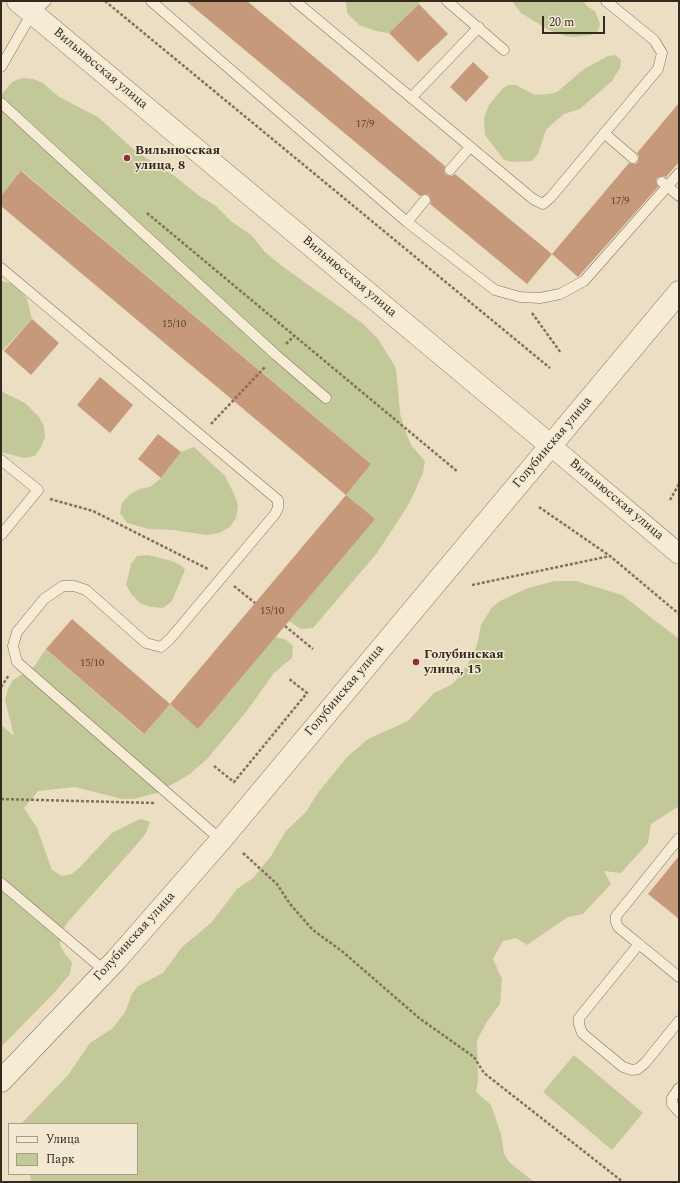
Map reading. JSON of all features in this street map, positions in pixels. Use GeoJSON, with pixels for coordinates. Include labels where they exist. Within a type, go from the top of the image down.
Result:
{"type":"FeatureCollection","features":[{"type":"Feature","properties":{"kind":"street","name":"Вильнюсская улица"},"geometry":{"type":"LineString","coordinates":[[32,5],[679,554]]}},
{"type":"Feature","properties":{"kind":"street","name":"Голубинская улица"},"geometry":{"type":"LineString","coordinates":[[1,1081],[105,971],[221,840],[679,292]]}},
{"type":"Feature","properties":{"kind":"lane"},"geometry":{"type":"LineString","coordinates":[[151,1],[407,222],[495,290],[520,297],[540,298],[560,294],[584,281],[665,184],[679,173]]}},
{"type":"Feature","properties":{"kind":"lane"},"geometry":{"type":"LineString","coordinates":[[295,1],[533,199],[543,204],[551,197],[658,69],[662,53],[654,40],[606,1]]}},
{"type":"Feature","properties":{"kind":"lane"},"geometry":{"type":"LineString","coordinates":[[447,1],[504,50]]}},
{"type":"Feature","properties":{"kind":"lane"},"geometry":{"type":"LineString","coordinates":[[1,67],[32,5]]}},
{"type":"Feature","properties":{"kind":"lane"},"geometry":{"type":"LineString","coordinates":[[411,98],[478,27]]}},
{"type":"Feature","properties":{"kind":"lane"},"geometry":{"type":"LineString","coordinates":[[1,103],[276,355],[326,398]]}},
{"type":"Feature","properties":{"kind":"lane"},"geometry":{"type":"LineString","coordinates":[[604,133],[633,158]]}},
{"type":"Feature","properties":{"kind":"lane"},"geometry":{"type":"LineString","coordinates":[[450,170],[470,147]]}},
{"type":"Feature","properties":{"kind":"lane"},"geometry":{"type":"LineString","coordinates":[[665,184],[679,196]]}},
{"type":"Feature","properties":{"kind":"lane"},"geometry":{"type":"LineString","coordinates":[[407,222],[425,200]]}},
{"type":"Feature","properties":{"kind":"lane"},"geometry":{"type":"LineString","coordinates":[[1,268],[278,500],[278,508],[275,514],[170,639],[161,647],[146,643],[86,590],[74,586],[63,586],[44,599],[17,632],[13,646],[17,662],[221,840]]}},
{"type":"Feature","properties":{"kind":"lane"},"geometry":{"type":"LineString","coordinates":[[1,460],[38,490],[1,535]]}},
{"type":"Feature","properties":{"kind":"lane"},"geometry":{"type":"LineString","coordinates":[[679,838],[616,916],[618,927],[679,977]]}},
{"type":"Feature","properties":{"kind":"lane"},"geometry":{"type":"LineString","coordinates":[[1,883],[105,971]]}},
{"type":"Feature","properties":{"kind":"lane"},"geometry":{"type":"LineString","coordinates":[[639,944],[579,1018],[582,1033],[623,1067],[632,1070],[638,1069],[645,1063],[679,1021]]}},
{"type":"Feature","properties":{"kind":"lane"},"geometry":{"type":"LineString","coordinates":[[679,1088],[672,1098],[672,1104],[679,1112]]}},
{"type":"Feature","properties":{"kind":"path"},"geometry":{"type":"LineString","coordinates":[[105,1],[550,368]]}},
{"type":"Feature","properties":{"kind":"path"},"geometry":{"type":"LineString","coordinates":[[141,208],[458,472]]}},
{"type":"Feature","properties":{"kind":"path"},"geometry":{"type":"LineString","coordinates":[[520,297],[561,353]]}},
{"type":"Feature","properties":{"kind":"path"},"geometry":{"type":"LineString","coordinates":[[200,435],[294,336]]}},
{"type":"Feature","properties":{"kind":"path"},"geometry":{"type":"LineString","coordinates":[[670,500],[679,484]]}},
{"type":"Feature","properties":{"kind":"path"},"geometry":{"type":"LineString","coordinates":[[38,490],[51,499],[93,511],[223,577],[255,603]]}},
{"type":"Feature","properties":{"kind":"path"},"geometry":{"type":"LineString","coordinates":[[539,507],[610,556],[679,614]]}},
{"type":"Feature","properties":{"kind":"path"},"geometry":{"type":"LineString","coordinates":[[472,585],[610,556]]}},
{"type":"Feature","properties":{"kind":"path"},"geometry":{"type":"LineString","coordinates":[[285,626],[313,649]]}},
{"type":"Feature","properties":{"kind":"path"},"geometry":{"type":"LineString","coordinates":[[214,766],[234,782],[307,693],[288,678]]}},
{"type":"Feature","properties":{"kind":"path"},"geometry":{"type":"LineString","coordinates":[[1,799],[180,804]]}},
{"type":"Feature","properties":{"kind":"path"},"geometry":{"type":"LineString","coordinates":[[243,853],[277,884],[290,904],[313,930],[343,952],[419,1018],[474,1057],[484,1073],[623,1182]]}},
{"type":"Feature","properties":{"kind":"green space"},"geometry":{"type":"Polygon","coordinates":[[[346,1],[419,1],[419,4],[389,33],[376,31],[359,25],[347,13],[346,1]]]}},
{"type":"Feature","properties":{"kind":"green space"},"geometry":{"type":"Polygon","coordinates":[[[512,1],[583,1],[588,7],[595,11],[600,24],[598,31],[591,35],[574,37],[565,36],[549,30],[521,13],[512,1]]]}},
{"type":"Feature","properties":{"kind":"green space"},"geometry":{"type":"Polygon","coordinates":[[[615,55],[621,60],[620,68],[612,81],[580,109],[564,114],[546,130],[538,154],[532,161],[512,162],[504,160],[485,135],[484,119],[489,105],[503,88],[509,85],[516,85],[535,95],[557,92],[584,69],[608,56],[615,55]]]}},
{"type":"Feature","properties":{"kind":"green space"},"geometry":{"type":"Polygon","coordinates":[[[22,78],[33,79],[43,83],[59,97],[98,117],[132,148],[162,169],[172,174],[198,195],[216,206],[232,222],[251,235],[265,252],[282,266],[362,323],[378,339],[396,368],[400,413],[403,425],[411,445],[425,461],[423,473],[409,504],[377,553],[313,628],[301,629],[289,621],[374,519],[346,495],[371,464],[22,171],[1,196],[1,95],[12,82],[22,78]]]}},
{"type":"Feature","properties":{"kind":"green space"},"geometry":{"type":"Polygon","coordinates":[[[1,281],[14,284],[21,291],[27,299],[32,319],[1,352],[1,281]]]}},
{"type":"Feature","properties":{"kind":"green space"},"geometry":{"type":"Polygon","coordinates":[[[1,391],[25,403],[39,417],[44,426],[45,437],[35,456],[24,458],[1,452],[1,391]]]}},
{"type":"Feature","properties":{"kind":"green space"},"geometry":{"type":"Polygon","coordinates":[[[194,447],[225,476],[235,496],[238,506],[236,518],[230,527],[219,533],[207,535],[173,530],[149,529],[127,523],[120,513],[122,503],[130,494],[140,489],[150,487],[161,478],[181,452],[194,447]]]}},
{"type":"Feature","properties":{"kind":"green space"},"geometry":{"type":"Polygon","coordinates":[[[148,555],[172,561],[182,566],[185,570],[172,601],[163,608],[151,607],[140,603],[132,595],[126,585],[131,564],[137,556],[148,555]]]}},
{"type":"Feature","properties":{"kind":"green space"},"geometry":{"type":"Polygon","coordinates":[[[555,581],[576,581],[622,595],[679,639],[679,806],[651,824],[648,843],[621,873],[604,871],[611,884],[583,914],[568,917],[527,945],[516,938],[503,941],[493,959],[502,979],[500,1004],[488,1020],[477,1040],[478,1082],[476,1092],[491,1105],[501,1134],[504,1154],[509,1162],[534,1182],[31,1182],[30,1175],[138,1175],[138,1123],[22,1123],[68,1075],[90,1043],[113,1028],[125,1012],[132,994],[138,986],[163,973],[182,947],[211,923],[237,889],[253,878],[271,856],[286,831],[306,812],[317,794],[347,757],[368,739],[408,721],[434,693],[451,685],[469,662],[477,645],[481,625],[492,607],[502,600],[528,588],[555,581]]]}},
{"type":"Feature","properties":{"kind":"green space"},"geometry":{"type":"Polygon","coordinates":[[[275,637],[285,639],[293,646],[292,658],[274,673],[246,712],[208,758],[190,774],[157,793],[133,799],[122,799],[75,787],[38,791],[24,808],[37,828],[52,870],[62,876],[72,874],[112,833],[140,819],[150,822],[146,833],[138,843],[67,923],[61,933],[60,945],[72,962],[70,974],[54,993],[1,1047],[1,725],[14,736],[5,700],[8,689],[13,680],[33,668],[46,649],[143,734],[170,704],[198,729],[275,637]]]}},
{"type":"Feature","properties":{"kind":"green space"},"geometry":{"type":"Polygon","coordinates":[[[574,1055],[643,1113],[612,1150],[543,1092],[574,1055]]]}},
{"type":"Feature","properties":{"kind":"building"},"geometry":{"type":"Polygon","coordinates":[[[186,1],[247,1],[445,166],[444,172],[446,175],[452,176],[455,174],[552,254],[527,284],[430,204],[431,201],[429,195],[426,194],[420,196],[186,1]]]}},
{"type":"Feature","properties":{"kind":"building"},"geometry":{"type":"Polygon","coordinates":[[[419,4],[448,34],[418,62],[389,33],[419,4]]]}},
{"type":"Feature","properties":{"kind":"building"},"geometry":{"type":"Polygon","coordinates":[[[473,62],[489,77],[466,102],[450,87],[473,62]]]}},
{"type":"Feature","properties":{"kind":"building"},"geometry":{"type":"Polygon","coordinates":[[[679,103],[679,162],[666,177],[663,176],[657,178],[656,181],[658,187],[578,277],[552,254],[629,163],[635,164],[638,162],[639,156],[637,153],[679,103]]]}},
{"type":"Feature","properties":{"kind":"building"},"geometry":{"type":"Polygon","coordinates":[[[21,171],[371,464],[346,495],[1,206],[1,196],[21,171]]]}},
{"type":"Feature","properties":{"kind":"building"},"geometry":{"type":"Polygon","coordinates":[[[32,319],[59,343],[31,375],[4,351],[32,319]]]}},
{"type":"Feature","properties":{"kind":"building"},"geometry":{"type":"Polygon","coordinates":[[[100,377],[133,405],[110,433],[77,405],[100,377]]]}},
{"type":"Feature","properties":{"kind":"building"},"geometry":{"type":"Polygon","coordinates":[[[158,434],[181,452],[161,478],[138,459],[158,434]]]}},
{"type":"Feature","properties":{"kind":"building"},"geometry":{"type":"Polygon","coordinates":[[[346,495],[375,519],[198,729],[170,704],[346,495]]]}},
{"type":"Feature","properties":{"kind":"building"},"geometry":{"type":"Polygon","coordinates":[[[72,619],[170,704],[144,734],[46,649],[72,619]]]}},
{"type":"Feature","properties":{"kind":"building"},"geometry":{"type":"Polygon","coordinates":[[[679,856],[679,919],[648,894],[679,856]]]}},
{"type":"Feature","properties":{"kind":"place","name":"Вильнюсская улица, 8"},"geometry":{"type":"Point","coordinates":[127,158]}},
{"type":"Feature","properties":{"kind":"place","name":"Голубинская улица, 15"},"geometry":{"type":"Point","coordinates":[416,662]}}]}
